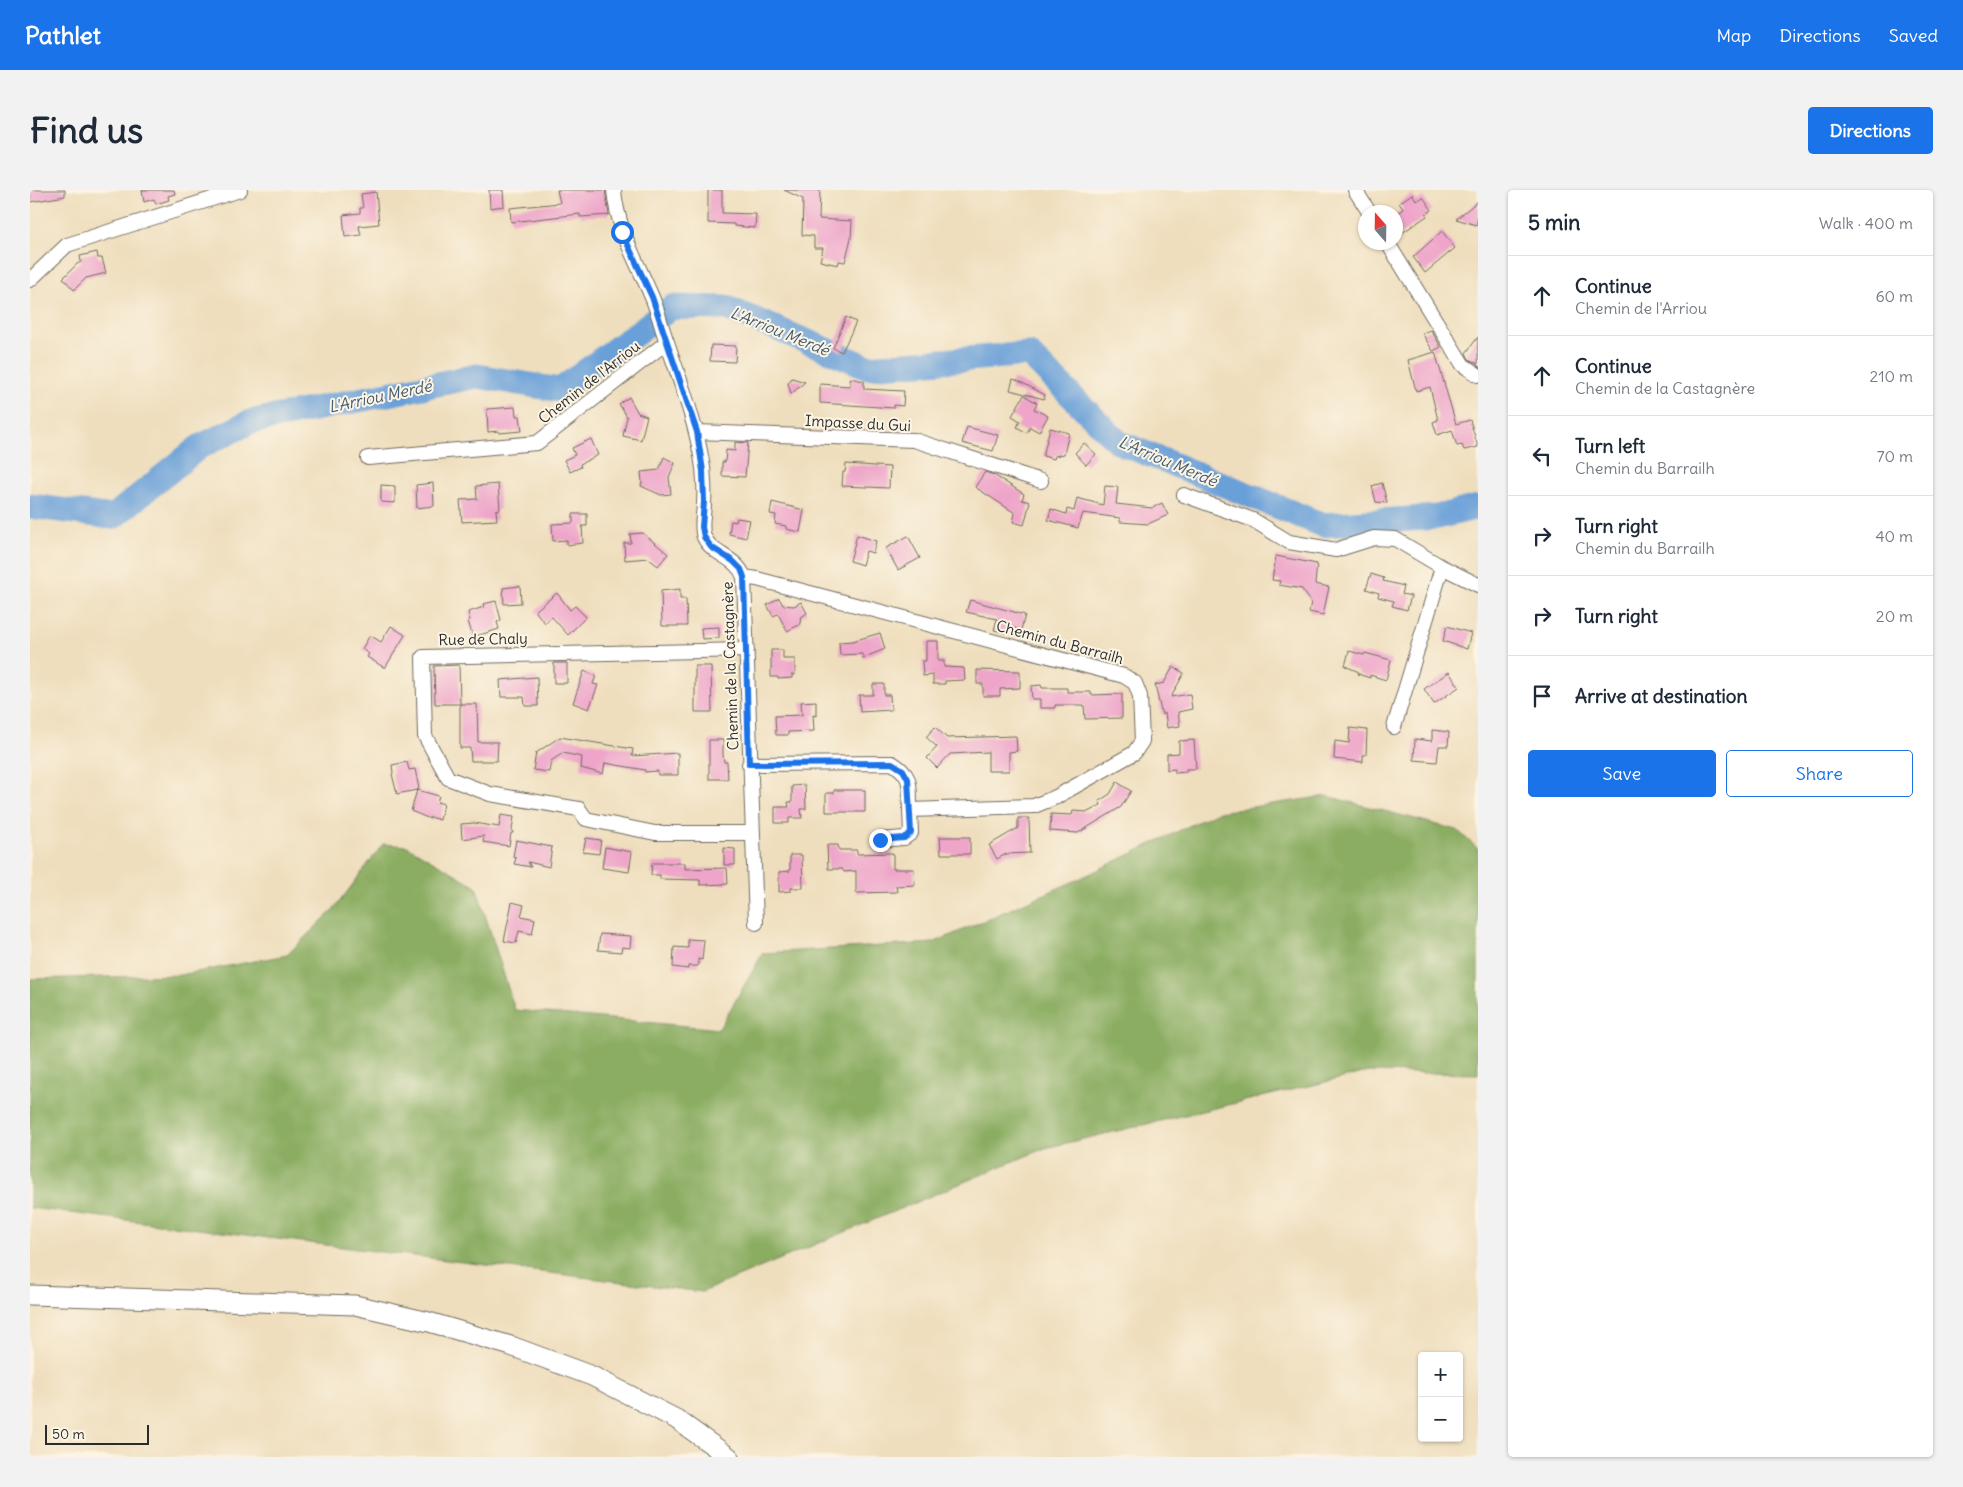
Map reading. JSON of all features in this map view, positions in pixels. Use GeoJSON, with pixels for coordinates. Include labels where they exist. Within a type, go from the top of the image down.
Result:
{"type":"FeatureCollection","features":[{"type":"Feature","properties":{"kind":"main road"},"geometry":{"type":"LineString","coordinates":[[30,1295],[355,1305],[429,1322],[511,1346],[592,1376],[676,1419],[729,1457]]}},
{"type":"Feature","properties":{"kind":"main road"},"geometry":{"type":"LineString","coordinates":[[30,1306],[309,1313],[429,1322]]}},
{"type":"Feature","properties":{"kind":"street"},"geometry":{"type":"LineString","coordinates":[[30,280],[67,245],[240,190]]}},
{"type":"Feature","properties":{"kind":"street"},"geometry":{"type":"LineString","coordinates":[[614,190],[622,232],[652,297],[666,339]]}},
{"type":"Feature","properties":{"kind":"street"},"geometry":{"type":"LineString","coordinates":[[1355,190],[1365,205]]}},
{"type":"Feature","properties":{"kind":"street"},"geometry":{"type":"LineString","coordinates":[[1392,250],[1463,364],[1478,375]]}},
{"type":"Feature","properties":{"kind":"street","name":"Chemin de la Castagnère"},"geometry":{"type":"LineString","coordinates":[[666,339],[697,432],[703,471],[704,502],[702,527],[704,537],[711,547],[733,561],[741,569],[744,577],[756,923]]}},
{"type":"Feature","properties":{"kind":"street","name":"Chemin de l'Arriou"},"geometry":{"type":"LineString","coordinates":[[368,458],[537,443],[666,339]]}},
{"type":"Feature","properties":{"kind":"street","name":"Impasse du Gui"},"geometry":{"type":"LineString","coordinates":[[697,432],[914,440],[1041,482]]}},
{"type":"Feature","properties":{"kind":"street"},"geometry":{"type":"LineString","coordinates":[[1184,495],[1253,520],[1289,542],[1336,550],[1374,538],[1395,539],[1442,567],[1478,585]]}},
{"type":"Feature","properties":{"kind":"street"},"geometry":{"type":"LineString","coordinates":[[1394,727],[1442,567]]}},
{"type":"Feature","properties":{"kind":"street","name":"Chemin du Barrailh"},"geometry":{"type":"LineString","coordinates":[[744,577],[1124,676],[1135,683],[1140,696],[1142,741],[1134,754],[1056,797],[1034,806],[910,810]]}},
{"type":"Feature","properties":{"kind":"street","name":"Rue de Chaly"},"geometry":{"type":"LineString","coordinates":[[747,650],[423,657],[425,736],[448,778],[490,794],[579,809],[586,819],[655,833],[752,833]]}},
{"type":"Feature","properties":{"kind":"street"},"geometry":{"type":"LineString","coordinates":[[749,764],[892,763],[903,770],[908,779],[911,833],[904,838],[880,840]]}},
{"type":"Feature","properties":{"kind":"green space"},"geometry":{"type":"Polygon","coordinates":[[[1327,796],[1457,830],[1478,849],[1478,1074],[1368,1072],[1045,1148],[702,1292],[30,1208],[30,979],[180,975],[287,955],[335,908],[383,844],[407,846],[476,886],[515,1010],[719,1029],[763,953],[933,943],[1079,879],[1218,812],[1327,796]]]}},
{"type":"Feature","properties":{"kind":"building"},"geometry":{"type":"Polygon","coordinates":[[[30,190],[65,190],[65,196],[30,202],[30,190]]]}},
{"type":"Feature","properties":{"kind":"building"},"geometry":{"type":"Polygon","coordinates":[[[142,190],[174,190],[175,194],[168,196],[169,200],[156,204],[154,199],[144,202],[142,190]]]}},
{"type":"Feature","properties":{"kind":"building"},"geometry":{"type":"Polygon","coordinates":[[[489,190],[503,190],[504,206],[490,208],[489,190]]]}},
{"type":"Feature","properties":{"kind":"building"},"geometry":{"type":"Polygon","coordinates":[[[557,190],[605,190],[609,215],[580,217],[580,214],[511,222],[510,208],[560,203],[557,190]]]}},
{"type":"Feature","properties":{"kind":"building"},"geometry":{"type":"Polygon","coordinates":[[[708,190],[722,190],[722,213],[756,214],[755,228],[734,226],[734,224],[708,223],[708,190]]]}},
{"type":"Feature","properties":{"kind":"building"},"geometry":{"type":"Polygon","coordinates":[[[784,190],[820,190],[819,219],[852,221],[851,238],[845,262],[839,261],[838,265],[820,261],[823,248],[814,248],[814,236],[802,235],[803,199],[784,190]]]}},
{"type":"Feature","properties":{"kind":"building"},"geometry":{"type":"Polygon","coordinates":[[[376,192],[379,224],[359,226],[361,235],[345,237],[343,215],[360,213],[360,208],[363,208],[361,194],[376,192]]]}},
{"type":"Feature","properties":{"kind":"building"},"geometry":{"type":"Polygon","coordinates":[[[1412,194],[1417,201],[1423,197],[1432,210],[1426,214],[1427,216],[1403,232],[1403,205],[1399,203],[1412,194]]]}},
{"type":"Feature","properties":{"kind":"building"},"geometry":{"type":"Polygon","coordinates":[[[1478,201],[1476,225],[1456,219],[1478,201]]]}},
{"type":"Feature","properties":{"kind":"building"},"geometry":{"type":"Polygon","coordinates":[[[1442,231],[1455,248],[1425,273],[1413,257],[1442,231]]]}},
{"type":"Feature","properties":{"kind":"building"},"geometry":{"type":"Polygon","coordinates":[[[97,252],[98,258],[102,258],[106,273],[86,278],[74,290],[63,278],[81,262],[80,256],[97,252]]]}},
{"type":"Feature","properties":{"kind":"building"},"geometry":{"type":"Polygon","coordinates":[[[846,317],[856,322],[842,352],[833,348],[846,317]]]}},
{"type":"Feature","properties":{"kind":"building"},"geometry":{"type":"Polygon","coordinates":[[[1431,330],[1441,347],[1433,351],[1422,333],[1431,330]]]}},
{"type":"Feature","properties":{"kind":"building"},"geometry":{"type":"Polygon","coordinates":[[[1478,337],[1478,364],[1469,359],[1466,353],[1478,337]]]}},
{"type":"Feature","properties":{"kind":"building"},"geometry":{"type":"Polygon","coordinates":[[[711,345],[736,346],[735,362],[710,361],[711,345]]]}},
{"type":"Feature","properties":{"kind":"building"},"geometry":{"type":"Polygon","coordinates":[[[1435,352],[1456,424],[1470,420],[1478,447],[1464,450],[1462,445],[1457,446],[1452,430],[1437,435],[1433,422],[1438,420],[1430,387],[1416,391],[1408,360],[1435,352]]]}},
{"type":"Feature","properties":{"kind":"building"},"geometry":{"type":"Polygon","coordinates":[[[792,378],[805,382],[791,394],[788,383],[792,378]]]}},
{"type":"Feature","properties":{"kind":"building"},"geometry":{"type":"Polygon","coordinates":[[[850,378],[864,381],[864,389],[904,391],[903,406],[894,405],[894,408],[820,403],[820,384],[850,386],[850,378]]]}},
{"type":"Feature","properties":{"kind":"building"},"geometry":{"type":"Polygon","coordinates":[[[1013,379],[1045,395],[1044,399],[1010,390],[1013,379]]]}},
{"type":"Feature","properties":{"kind":"building"},"geometry":{"type":"Polygon","coordinates":[[[1024,395],[1037,403],[1034,409],[1048,416],[1039,432],[1030,427],[1027,433],[1017,427],[1020,421],[1012,416],[1024,395]]]}},
{"type":"Feature","properties":{"kind":"building"},"geometry":{"type":"Polygon","coordinates":[[[629,397],[638,413],[647,416],[641,440],[623,436],[627,417],[619,404],[629,397]]]}},
{"type":"Feature","properties":{"kind":"building"},"geometry":{"type":"Polygon","coordinates":[[[515,407],[516,416],[520,416],[522,431],[488,432],[487,409],[515,407]]]}},
{"type":"Feature","properties":{"kind":"building"},"geometry":{"type":"Polygon","coordinates":[[[967,427],[998,435],[993,451],[962,443],[967,427]]]}},
{"type":"Feature","properties":{"kind":"building"},"geometry":{"type":"Polygon","coordinates":[[[1050,428],[1069,433],[1064,454],[1055,456],[1054,459],[1043,456],[1050,428]]]}},
{"type":"Feature","properties":{"kind":"building"},"geometry":{"type":"Polygon","coordinates":[[[591,439],[598,455],[580,464],[581,467],[570,472],[564,460],[575,455],[572,448],[591,439]]]}},
{"type":"Feature","properties":{"kind":"building"},"geometry":{"type":"Polygon","coordinates":[[[735,442],[748,443],[745,477],[722,476],[722,462],[725,462],[726,450],[735,451],[735,442]]]}},
{"type":"Feature","properties":{"kind":"building"},"geometry":{"type":"Polygon","coordinates":[[[1084,443],[1096,454],[1086,465],[1075,453],[1084,443]]]}},
{"type":"Feature","properties":{"kind":"building"},"geometry":{"type":"Polygon","coordinates":[[[664,457],[675,463],[669,477],[671,494],[661,495],[641,486],[641,472],[659,470],[664,457]]]}},
{"type":"Feature","properties":{"kind":"building"},"geometry":{"type":"Polygon","coordinates":[[[846,464],[890,467],[889,488],[842,486],[843,472],[845,472],[846,464]]]}},
{"type":"Feature","properties":{"kind":"building"},"geometry":{"type":"Polygon","coordinates":[[[985,472],[994,475],[1024,494],[1022,500],[1030,502],[1024,525],[1013,522],[1015,513],[975,487],[985,472]]]}},
{"type":"Feature","properties":{"kind":"building"},"geometry":{"type":"Polygon","coordinates":[[[433,483],[434,506],[417,508],[416,485],[433,483]]]}},
{"type":"Feature","properties":{"kind":"building"},"geometry":{"type":"Polygon","coordinates":[[[1382,483],[1387,503],[1376,502],[1372,486],[1382,483]]]}},
{"type":"Feature","properties":{"kind":"building"},"geometry":{"type":"Polygon","coordinates":[[[498,484],[500,509],[496,510],[497,520],[462,522],[460,500],[477,499],[476,486],[498,484]]]}},
{"type":"Feature","properties":{"kind":"building"},"geometry":{"type":"Polygon","coordinates":[[[381,485],[395,486],[395,503],[381,502],[381,485]]]}},
{"type":"Feature","properties":{"kind":"building"},"geometry":{"type":"Polygon","coordinates":[[[1105,486],[1118,487],[1116,504],[1152,508],[1162,503],[1168,515],[1148,524],[1120,522],[1120,518],[1083,513],[1078,528],[1048,520],[1051,509],[1066,514],[1067,509],[1074,511],[1077,498],[1103,505],[1105,486]]]}},
{"type":"Feature","properties":{"kind":"building"},"geometry":{"type":"Polygon","coordinates":[[[772,502],[804,510],[800,532],[775,524],[776,515],[770,514],[772,502]]]}},
{"type":"Feature","properties":{"kind":"building"},"geometry":{"type":"Polygon","coordinates":[[[573,514],[587,514],[587,526],[582,526],[583,543],[567,545],[567,540],[553,541],[552,524],[573,523],[573,514]]]}},
{"type":"Feature","properties":{"kind":"building"},"geometry":{"type":"Polygon","coordinates":[[[737,518],[750,520],[746,538],[729,534],[731,521],[736,522],[737,518]]]}},
{"type":"Feature","properties":{"kind":"building"},"geometry":{"type":"Polygon","coordinates":[[[643,533],[668,554],[658,566],[648,558],[625,560],[624,543],[631,543],[630,534],[643,533]]]}},
{"type":"Feature","properties":{"kind":"building"},"geometry":{"type":"Polygon","coordinates":[[[857,535],[876,541],[873,553],[866,551],[862,565],[850,561],[857,535]]]}},
{"type":"Feature","properties":{"kind":"building"},"geometry":{"type":"Polygon","coordinates":[[[908,536],[920,558],[898,570],[886,548],[908,536]]]}},
{"type":"Feature","properties":{"kind":"building"},"geometry":{"type":"Polygon","coordinates":[[[1276,556],[1317,564],[1315,584],[1329,587],[1323,615],[1309,612],[1311,602],[1302,589],[1279,585],[1280,581],[1272,580],[1276,556]]]}},
{"type":"Feature","properties":{"kind":"building"},"geometry":{"type":"Polygon","coordinates":[[[1371,574],[1384,578],[1383,581],[1404,586],[1402,594],[1411,596],[1407,610],[1392,606],[1394,601],[1378,597],[1379,593],[1366,589],[1371,574]]]}},
{"type":"Feature","properties":{"kind":"building"},"geometry":{"type":"Polygon","coordinates":[[[520,586],[521,603],[504,604],[503,588],[520,586]]]}},
{"type":"Feature","properties":{"kind":"building"},"geometry":{"type":"Polygon","coordinates":[[[680,589],[680,599],[686,599],[687,626],[662,626],[661,591],[680,589]]]}},
{"type":"Feature","properties":{"kind":"building"},"geometry":{"type":"Polygon","coordinates":[[[557,593],[570,610],[575,606],[586,617],[568,635],[552,617],[545,623],[535,611],[557,593]]]}},
{"type":"Feature","properties":{"kind":"building"},"geometry":{"type":"Polygon","coordinates":[[[779,598],[783,605],[794,606],[801,602],[807,613],[800,618],[801,624],[787,631],[778,614],[773,616],[767,605],[779,598]]]}},
{"type":"Feature","properties":{"kind":"building"},"geometry":{"type":"Polygon","coordinates":[[[970,600],[1025,615],[1021,630],[1008,626],[1006,633],[994,630],[997,619],[966,612],[970,600]]]}},
{"type":"Feature","properties":{"kind":"building"},"geometry":{"type":"Polygon","coordinates":[[[496,601],[501,620],[497,622],[499,629],[473,637],[468,621],[470,620],[468,612],[484,607],[483,604],[496,601]]]}},
{"type":"Feature","properties":{"kind":"building"},"geometry":{"type":"Polygon","coordinates":[[[391,626],[405,635],[385,668],[367,657],[369,654],[362,649],[370,635],[381,642],[391,626]]]}},
{"type":"Feature","properties":{"kind":"building"},"geometry":{"type":"Polygon","coordinates":[[[1447,626],[1471,633],[1467,649],[1443,641],[1447,626]]]}},
{"type":"Feature","properties":{"kind":"building"},"geometry":{"type":"Polygon","coordinates":[[[719,627],[719,638],[702,639],[701,628],[719,627]]]}},
{"type":"Feature","properties":{"kind":"building"},"geometry":{"type":"Polygon","coordinates":[[[880,633],[885,649],[863,658],[862,654],[840,655],[839,642],[853,641],[880,633]]]}},
{"type":"Feature","properties":{"kind":"building"},"geometry":{"type":"Polygon","coordinates":[[[926,641],[938,641],[938,661],[944,661],[944,667],[964,668],[965,680],[933,684],[933,675],[923,676],[922,661],[926,661],[926,641]]]}},
{"type":"Feature","properties":{"kind":"building"},"geometry":{"type":"Polygon","coordinates":[[[771,650],[783,650],[783,659],[795,659],[795,675],[792,674],[792,678],[778,679],[778,677],[771,677],[771,650]]]}},
{"type":"Feature","properties":{"kind":"building"},"geometry":{"type":"Polygon","coordinates":[[[1349,651],[1391,660],[1386,680],[1370,675],[1370,678],[1358,674],[1359,672],[1345,666],[1349,651]]]}},
{"type":"Feature","properties":{"kind":"building"},"geometry":{"type":"Polygon","coordinates":[[[554,663],[567,663],[567,683],[554,683],[554,663]]]}},
{"type":"Feature","properties":{"kind":"building"},"geometry":{"type":"Polygon","coordinates":[[[459,665],[460,704],[435,704],[434,666],[459,665]]]}},
{"type":"Feature","properties":{"kind":"building"},"geometry":{"type":"Polygon","coordinates":[[[695,666],[711,666],[712,712],[695,712],[695,666]]]}},
{"type":"Feature","properties":{"kind":"building"},"geometry":{"type":"Polygon","coordinates":[[[1173,667],[1184,673],[1171,697],[1190,694],[1192,709],[1178,712],[1180,726],[1167,728],[1165,713],[1162,715],[1155,685],[1164,683],[1173,667]]]}},
{"type":"Feature","properties":{"kind":"building"},"geometry":{"type":"Polygon","coordinates":[[[977,670],[1020,671],[1020,688],[1000,689],[1000,696],[983,696],[983,684],[977,684],[977,670]]]}},
{"type":"Feature","properties":{"kind":"building"},"geometry":{"type":"Polygon","coordinates":[[[584,671],[596,676],[593,684],[598,685],[589,709],[573,703],[584,671]]]}},
{"type":"Feature","properties":{"kind":"building"},"geometry":{"type":"Polygon","coordinates":[[[1449,672],[1459,687],[1434,704],[1424,689],[1449,672]]]}},
{"type":"Feature","properties":{"kind":"building"},"geometry":{"type":"Polygon","coordinates":[[[537,677],[538,706],[525,706],[524,697],[501,697],[500,680],[537,677]]]}},
{"type":"Feature","properties":{"kind":"building"},"geometry":{"type":"Polygon","coordinates":[[[873,684],[884,684],[884,695],[890,695],[891,710],[860,712],[859,695],[873,695],[873,684]]]}},
{"type":"Feature","properties":{"kind":"building"},"geometry":{"type":"Polygon","coordinates":[[[1041,685],[1042,688],[1067,688],[1067,692],[1091,692],[1091,695],[1122,694],[1122,718],[1085,719],[1084,705],[1055,705],[1055,708],[1040,708],[1040,699],[1032,699],[1031,686],[1041,685]]]}},
{"type":"Feature","properties":{"kind":"building"},"geometry":{"type":"Polygon","coordinates":[[[816,701],[816,716],[813,715],[814,731],[788,732],[788,735],[776,735],[775,716],[802,715],[801,702],[816,701]]]}},
{"type":"Feature","properties":{"kind":"building"},"geometry":{"type":"Polygon","coordinates":[[[460,704],[477,704],[478,742],[498,742],[497,761],[471,761],[470,748],[460,748],[460,704]]]}},
{"type":"Feature","properties":{"kind":"building"},"geometry":{"type":"Polygon","coordinates":[[[935,727],[947,738],[1016,736],[1017,751],[1009,752],[1009,771],[988,771],[988,752],[950,754],[937,768],[927,758],[937,747],[926,737],[935,727]]]}},
{"type":"Feature","properties":{"kind":"building"},"geometry":{"type":"Polygon","coordinates":[[[1350,728],[1367,730],[1366,755],[1363,755],[1363,762],[1334,759],[1335,741],[1349,743],[1350,728]]]}},
{"type":"Feature","properties":{"kind":"building"},"geometry":{"type":"Polygon","coordinates":[[[1432,730],[1449,732],[1448,746],[1439,746],[1437,762],[1414,760],[1415,739],[1432,741],[1432,730]]]}},
{"type":"Feature","properties":{"kind":"building"},"geometry":{"type":"Polygon","coordinates":[[[560,737],[633,749],[632,756],[678,753],[678,775],[658,775],[658,771],[645,772],[645,770],[605,763],[603,774],[581,768],[582,757],[563,753],[551,761],[549,772],[533,770],[536,753],[560,737]]]}},
{"type":"Feature","properties":{"kind":"building"},"geometry":{"type":"Polygon","coordinates":[[[709,740],[723,740],[723,755],[724,762],[727,762],[728,779],[709,779],[709,740]]]}},
{"type":"Feature","properties":{"kind":"building"},"geometry":{"type":"Polygon","coordinates":[[[1194,740],[1196,769],[1186,769],[1186,772],[1175,773],[1175,769],[1167,770],[1167,754],[1179,753],[1179,741],[1194,740]]]}},
{"type":"Feature","properties":{"kind":"building"},"geometry":{"type":"Polygon","coordinates":[[[407,762],[409,770],[415,769],[419,789],[397,794],[392,774],[392,765],[407,762]]]}},
{"type":"Feature","properties":{"kind":"building"},"geometry":{"type":"Polygon","coordinates":[[[1117,782],[1131,791],[1121,807],[1078,833],[1050,831],[1051,814],[1072,815],[1073,811],[1088,812],[1101,805],[1099,801],[1110,794],[1117,782]]]}},
{"type":"Feature","properties":{"kind":"building"},"geometry":{"type":"Polygon","coordinates":[[[805,785],[806,809],[801,809],[802,818],[789,818],[789,823],[775,823],[775,807],[789,807],[788,802],[792,802],[792,786],[805,785]]]}},
{"type":"Feature","properties":{"kind":"building"},"geometry":{"type":"Polygon","coordinates":[[[417,790],[439,796],[437,802],[444,804],[440,820],[430,817],[430,819],[411,811],[417,790]]]}},
{"type":"Feature","properties":{"kind":"building"},"geometry":{"type":"Polygon","coordinates":[[[834,790],[865,790],[865,812],[826,812],[826,793],[834,793],[834,790]]]}},
{"type":"Feature","properties":{"kind":"building"},"geometry":{"type":"Polygon","coordinates":[[[501,815],[514,817],[513,833],[511,833],[509,846],[483,842],[484,836],[462,839],[461,824],[474,823],[499,827],[501,815]]]}},
{"type":"Feature","properties":{"kind":"building"},"geometry":{"type":"Polygon","coordinates":[[[1018,818],[1029,818],[1030,853],[1006,854],[997,859],[989,845],[1018,828],[1018,818]]]}},
{"type":"Feature","properties":{"kind":"building"},"geometry":{"type":"Polygon","coordinates":[[[940,837],[970,837],[970,854],[941,854],[940,837]]]}},
{"type":"Feature","properties":{"kind":"building"},"geometry":{"type":"Polygon","coordinates":[[[586,838],[601,840],[599,854],[583,852],[586,838]]]}},
{"type":"Feature","properties":{"kind":"building"},"geometry":{"type":"Polygon","coordinates":[[[516,840],[552,847],[549,867],[528,862],[531,867],[514,864],[516,858],[513,857],[516,840]]]}},
{"type":"Feature","properties":{"kind":"building"},"geometry":{"type":"Polygon","coordinates":[[[827,845],[838,845],[839,850],[857,850],[857,854],[893,853],[893,869],[914,869],[915,885],[896,886],[897,892],[856,893],[856,871],[844,872],[842,869],[828,869],[827,845]]]}},
{"type":"Feature","properties":{"kind":"building"},"geometry":{"type":"Polygon","coordinates":[[[605,847],[632,852],[629,872],[602,868],[605,847]]]}},
{"type":"Feature","properties":{"kind":"building"},"geometry":{"type":"Polygon","coordinates":[[[724,848],[735,849],[735,865],[724,865],[724,848]]]}},
{"type":"Feature","properties":{"kind":"building"},"geometry":{"type":"Polygon","coordinates":[[[790,855],[802,855],[803,888],[791,888],[791,891],[779,892],[779,872],[790,871],[790,855]]]}},
{"type":"Feature","properties":{"kind":"building"},"geometry":{"type":"Polygon","coordinates":[[[652,863],[685,863],[685,869],[727,868],[728,884],[700,885],[700,880],[660,879],[660,875],[651,875],[652,863]]]}},
{"type":"Feature","properties":{"kind":"building"},"geometry":{"type":"Polygon","coordinates":[[[512,902],[524,905],[521,916],[535,919],[532,934],[519,931],[516,943],[504,941],[512,902]]]}},
{"type":"Feature","properties":{"kind":"building"},"geometry":{"type":"Polygon","coordinates":[[[600,934],[631,936],[630,948],[622,947],[621,952],[598,950],[600,934]]]}},
{"type":"Feature","properties":{"kind":"building"},"geometry":{"type":"Polygon","coordinates":[[[688,939],[704,940],[702,960],[698,959],[698,966],[688,966],[688,969],[673,967],[674,947],[688,948],[688,939]]]}},
{"type":"Feature","properties":{"kind":"waterway","name":"L'Arriou Merdé"},"geometry":{"type":"LineString","coordinates":[[30,506],[113,517],[199,447],[250,422],[477,376],[560,390],[672,307],[727,308],[868,367],[1029,354],[1118,442],[1323,525],[1437,517],[1478,507]]}},
{"type":"Feature","properties":{"kind":"route"},"geometry":{"type":"LineString","coordinates":[[622,232],[652,297],[697,432],[703,471],[704,502],[702,527],[704,537],[711,547],[733,561],[741,569],[744,577],[749,764],[892,763],[903,770],[908,779],[911,833],[904,838],[880,840]]}}]}
